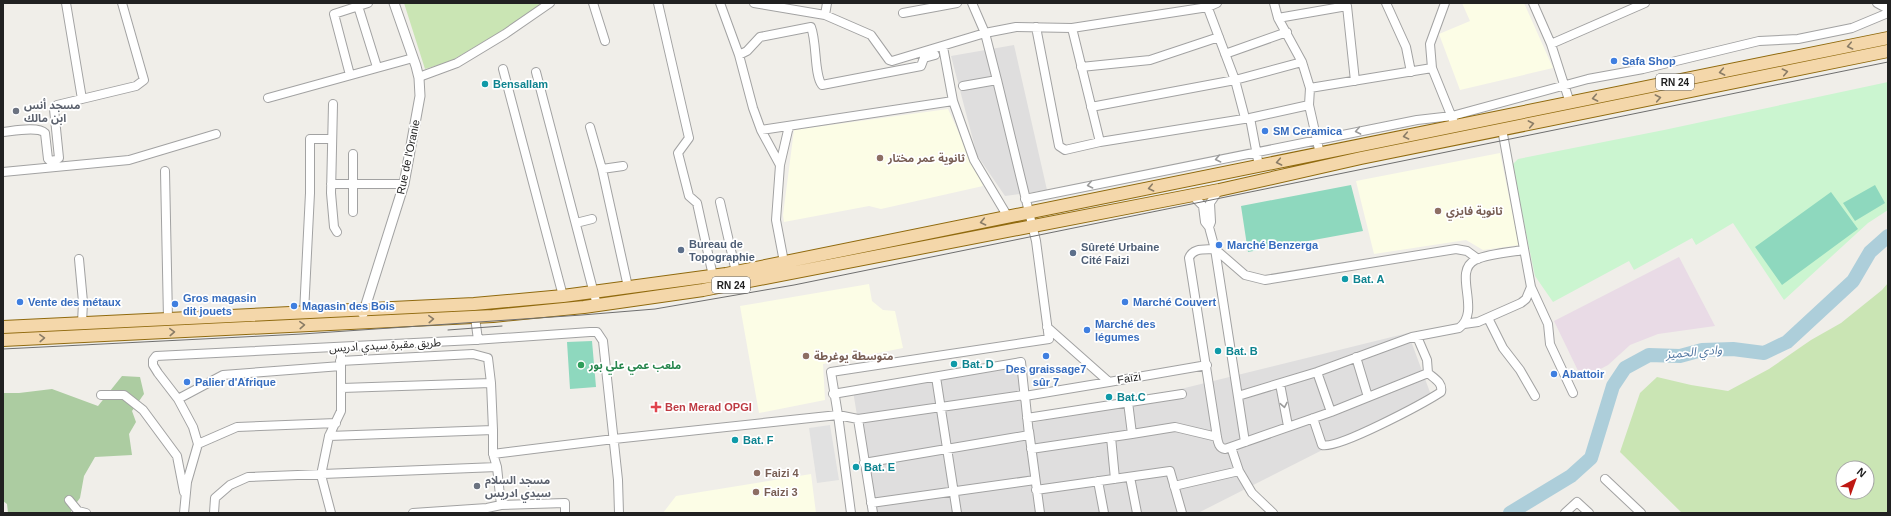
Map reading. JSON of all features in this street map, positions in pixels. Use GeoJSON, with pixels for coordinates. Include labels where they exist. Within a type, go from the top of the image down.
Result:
{"type":"FeatureCollection","features":[{"type":"Feature","properties":{"kind":"main road","name":"RN 24"},"geometry":{"type":"LineString","coordinates":[[3,340],[475,317],[597,305],[767,279],[1031,225],[1218,190],[1454,129],[1570,103],[1888,38]]}},
{"type":"Feature","properties":{"kind":"main road","name":"RN 24"},"geometry":{"type":"LineString","coordinates":[[3,327],[474,304],[562,296],[713,276],[1320,154],[1454,129],[1502,129],[1888,51]]}},
{"type":"Feature","properties":{"kind":"street"},"geometry":{"type":"LineString","coordinates":[[66,3],[82,99]]}},
{"type":"Feature","properties":{"kind":"street"},"geometry":{"type":"LineString","coordinates":[[3,132],[34,130],[42,131],[45,133],[48,159],[50,161],[56,160],[59,158],[54,108],[57,105],[136,86],[144,80],[122,3]]}},
{"type":"Feature","properties":{"kind":"street"},"geometry":{"type":"LineString","coordinates":[[350,75],[334,14],[368,3]]}},
{"type":"Feature","properties":{"kind":"street","name":"Rue de l'Oranie"},"geometry":{"type":"LineString","coordinates":[[362,322],[364,309],[404,184],[420,96],[419,77],[394,3]]}},
{"type":"Feature","properties":{"kind":"street"},"geometry":{"type":"LineString","coordinates":[[419,77],[457,63],[505,34],[550,3]]}},
{"type":"Feature","properties":{"kind":"street"},"geometry":{"type":"LineString","coordinates":[[593,3],[605,41]]}},
{"type":"Feature","properties":{"kind":"street"},"geometry":{"type":"LineString","coordinates":[[658,3],[690,138],[678,153],[688,196],[697,203],[713,276]]}},
{"type":"Feature","properties":{"kind":"street"},"geometry":{"type":"LineString","coordinates":[[720,3],[739,55],[753,108],[761,130],[780,165]]}},
{"type":"Feature","properties":{"kind":"street"},"geometry":{"type":"LineString","coordinates":[[754,3],[825,15],[871,34],[889,60],[892,61],[942,50]]}},
{"type":"Feature","properties":{"kind":"street"},"geometry":{"type":"LineString","coordinates":[[825,15],[827,3]]}},
{"type":"Feature","properties":{"kind":"street"},"geometry":{"type":"LineString","coordinates":[[903,13],[957,3]]}},
{"type":"Feature","properties":{"kind":"street"},"geometry":{"type":"LineString","coordinates":[[851,513],[838,415],[830,372],[1049,339],[1036,241],[985,34],[972,3]]}},
{"type":"Feature","properties":{"kind":"street"},"geometry":{"type":"LineString","coordinates":[[739,55],[747,51],[760,37],[811,27],[814,35],[818,71],[822,85],[922,66],[924,58],[942,50],[985,34],[1016,27],[1072,28],[1217,3]]}},
{"type":"Feature","properties":{"kind":"street"},"geometry":{"type":"LineString","coordinates":[[1274,3],[1278,18],[1302,62],[1310,88],[1309,105],[1318,139],[1320,154]]}},
{"type":"Feature","properties":{"kind":"street"},"geometry":{"type":"LineString","coordinates":[[1386,3],[1406,47],[1411,72]]}},
{"type":"Feature","properties":{"kind":"street"},"geometry":{"type":"LineString","coordinates":[[1445,3],[1430,44],[1432,68],[1454,129]]}},
{"type":"Feature","properties":{"kind":"street"},"geometry":{"type":"LineString","coordinates":[[1533,3],[1552,44],[1570,103]]}},
{"type":"Feature","properties":{"kind":"street"},"geometry":{"type":"LineString","coordinates":[[1552,44],[1645,3]]}},
{"type":"Feature","properties":{"kind":"street"},"geometry":{"type":"LineString","coordinates":[[1877,3],[1888,9]]}},
{"type":"Feature","properties":{"kind":"street"},"geometry":{"type":"LineString","coordinates":[[1207,5],[1235,80],[1247,118],[1259,166]]}},
{"type":"Feature","properties":{"kind":"street"},"geometry":{"type":"LineString","coordinates":[[1278,18],[1344,5],[1346,6],[1355,81]]}},
{"type":"Feature","properties":{"kind":"street"},"geometry":{"type":"LineString","coordinates":[[358,6],[377,67]]}},
{"type":"Feature","properties":{"kind":"street"},"geometry":{"type":"LineString","coordinates":[[1026,199],[1256,151],[1417,120],[1454,129],[1564,86],[1588,79],[1650,68],[1759,41],[1798,39],[1852,28],[1888,13]]}},
{"type":"Feature","properties":{"kind":"street"},"geometry":{"type":"LineString","coordinates":[[1036,27],[1059,146],[1065,150],[1100,142],[1247,118],[1309,105]]}},
{"type":"Feature","properties":{"kind":"street"},"geometry":{"type":"LineString","coordinates":[[1072,28],[1100,142]]}},
{"type":"Feature","properties":{"kind":"street"},"geometry":{"type":"LineString","coordinates":[[1225,54],[1287,32]]}},
{"type":"Feature","properties":{"kind":"street"},"geometry":{"type":"LineString","coordinates":[[1081,67],[1150,60],[1219,37]]}},
{"type":"Feature","properties":{"kind":"street"},"geometry":{"type":"LineString","coordinates":[[942,50],[953,101],[974,160],[1008,217]]}},
{"type":"Feature","properties":{"kind":"street"},"geometry":{"type":"LineString","coordinates":[[268,98],[413,58]]}},
{"type":"Feature","properties":{"kind":"street"},"geometry":{"type":"LineString","coordinates":[[1091,107],[1235,80],[1302,62]]}},
{"type":"Feature","properties":{"kind":"street"},"geometry":{"type":"LineString","coordinates":[[1310,88],[1432,68]]}},
{"type":"Feature","properties":{"kind":"street"},"geometry":{"type":"LineString","coordinates":[[503,69],[562,296]]}},
{"type":"Feature","properties":{"kind":"street"},"geometry":{"type":"LineString","coordinates":[[536,72],[595,292],[597,305]]}},
{"type":"Feature","properties":{"kind":"street"},"geometry":{"type":"LineString","coordinates":[[963,86],[997,80]]}},
{"type":"Feature","properties":{"kind":"street"},"geometry":{"type":"LineString","coordinates":[[761,130],[953,101]]}},
{"type":"Feature","properties":{"kind":"street"},"geometry":{"type":"LineString","coordinates":[[333,104],[331,184],[334,227],[337,232]]}},
{"type":"Feature","properties":{"kind":"street"},"geometry":{"type":"LineString","coordinates":[[784,262],[776,220],[780,165],[789,126]]}},
{"type":"Feature","properties":{"kind":"street"},"geometry":{"type":"LineString","coordinates":[[590,127],[602,169],[628,287]]}},
{"type":"Feature","properties":{"kind":"street"},"geometry":{"type":"LineString","coordinates":[[1502,129],[1531,287],[1548,324],[1550,344],[1573,393]]}},
{"type":"Feature","properties":{"kind":"street"},"geometry":{"type":"LineString","coordinates":[[3,172],[128,160],[216,134]]}},
{"type":"Feature","properties":{"kind":"street"},"geometry":{"type":"LineString","coordinates":[[304,312],[310,193],[310,139],[332,139]]}},
{"type":"Feature","properties":{"kind":"street"},"geometry":{"type":"LineString","coordinates":[[353,154],[353,212]]}},
{"type":"Feature","properties":{"kind":"street"},"geometry":{"type":"LineString","coordinates":[[602,169],[623,166]]}},
{"type":"Feature","properties":{"kind":"street"},"geometry":{"type":"LineString","coordinates":[[165,171],[168,319]]}},
{"type":"Feature","properties":{"kind":"street"},"geometry":{"type":"LineString","coordinates":[[331,184],[404,184]]}},
{"type":"Feature","properties":{"kind":"street"},"geometry":{"type":"LineString","coordinates":[[1218,190],[1207,208],[1205,222],[1209,227],[1217,259],[1245,442]]}},
{"type":"Feature","properties":{"kind":"street"},"geometry":{"type":"LineString","coordinates":[[1191,194],[1207,208]]}},
{"type":"Feature","properties":{"kind":"street"},"geometry":{"type":"LineString","coordinates":[[720,202],[736,272]]}},
{"type":"Feature","properties":{"kind":"street"},"geometry":{"type":"LineString","coordinates":[[576,223],[592,220]]}},
{"type":"Feature","properties":{"kind":"street"},"geometry":{"type":"LineString","coordinates":[[1428,373],[1331,412],[1225,449],[1220,447],[1217,437],[1207,365],[1189,258],[1192,252],[1196,250],[1215,249],[1245,275],[1265,280],[1456,250],[1467,251],[1478,259]]}},
{"type":"Feature","properties":{"kind":"street"},"geometry":{"type":"LineString","coordinates":[[1238,396],[1317,372],[1412,337],[1459,328],[1464,324],[1469,314],[1466,272],[1471,263],[1478,259],[1524,250]]}},
{"type":"Feature","properties":{"kind":"street"},"geometry":{"type":"LineString","coordinates":[[1217,259],[1227,258]]}},
{"type":"Feature","properties":{"kind":"street"},"geometry":{"type":"LineString","coordinates":[[79,259],[83,302],[82,323]]}},
{"type":"Feature","properties":{"kind":"street"},"geometry":{"type":"LineString","coordinates":[[1464,324],[1478,322],[1521,303],[1526,299],[1531,287]]}},
{"type":"Feature","properties":{"kind":"street"},"geometry":{"type":"LineString","coordinates":[[473,354],[476,340],[475,317]]}},
{"type":"Feature","properties":{"kind":"street"},"geometry":{"type":"LineString","coordinates":[[1488,318],[1503,348],[1520,370],[1535,396]]}},
{"type":"Feature","properties":{"kind":"street","name":"Faïzi"},"geometry":{"type":"LineString","coordinates":[[1047,327],[1109,382],[1207,365]]}},
{"type":"Feature","properties":{"kind":"street","name":"طريق مقبرة سيدي ادريس"},"geometry":{"type":"LineString","coordinates":[[178,399],[158,373],[153,360],[156,356],[341,348],[596,332],[601,336],[604,347],[614,439]]}},
{"type":"Feature","properties":{"kind":"street"},"geometry":{"type":"LineString","coordinates":[[1313,418],[1322,445],[1328,445],[1346,439],[1391,419],[1441,392],[1442,387],[1439,382],[1428,373],[1427,360],[1418,339],[1412,337]]}},
{"type":"Feature","properties":{"kind":"street"},"geometry":{"type":"LineString","coordinates":[[331,513],[321,475],[328,436],[341,411],[341,348]]}},
{"type":"Feature","properties":{"kind":"street"},"geometry":{"type":"LineString","coordinates":[[184,513],[187,482],[198,444],[193,427],[178,399],[223,375],[473,354],[488,358],[491,383],[493,454],[497,467],[501,505]]}},
{"type":"Feature","properties":{"kind":"street"},"geometry":{"type":"LineString","coordinates":[[1356,357],[1368,396]]}},
{"type":"Feature","properties":{"kind":"street"},"geometry":{"type":"LineString","coordinates":[[833,394],[1021,362],[1040,513]]}},
{"type":"Feature","properties":{"kind":"street"},"geometry":{"type":"LineString","coordinates":[[1317,372],[1331,412]]}},
{"type":"Feature","properties":{"kind":"street"},"geometry":{"type":"LineString","coordinates":[[936,377],[957,513]]}},
{"type":"Feature","properties":{"kind":"street"},"geometry":{"type":"LineString","coordinates":[[493,454],[614,439],[838,415],[858,419],[941,406],[1025,396],[1109,382]]}},
{"type":"Feature","properties":{"kind":"street"},"geometry":{"type":"LineString","coordinates":[[342,388],[491,383]]}},
{"type":"Feature","properties":{"kind":"street"},"geometry":{"type":"LineString","coordinates":[[1280,384],[1288,426]]}},
{"type":"Feature","properties":{"kind":"street"},"geometry":{"type":"LineString","coordinates":[[1027,418],[1182,394]]}},
{"type":"Feature","properties":{"kind":"street"},"geometry":{"type":"LineString","coordinates":[[101,395],[124,395],[143,410],[177,456],[185,498]]}},
{"type":"Feature","properties":{"kind":"street"},"geometry":{"type":"LineString","coordinates":[[1025,396],[1030,435]]}},
{"type":"Feature","properties":{"kind":"street"},"geometry":{"type":"LineString","coordinates":[[1128,402],[1132,434]]}},
{"type":"Feature","properties":{"kind":"street"},"geometry":{"type":"LineString","coordinates":[[858,419],[873,513]]}},
{"type":"Feature","properties":{"kind":"street"},"geometry":{"type":"LineString","coordinates":[[198,444],[237,427],[336,423]]}},
{"type":"Feature","properties":{"kind":"street"},"geometry":{"type":"LineString","coordinates":[[1031,449],[1175,427],[1217,437]]}},
{"type":"Feature","properties":{"kind":"street"},"geometry":{"type":"LineString","coordinates":[[328,436],[493,430]]}},
{"type":"Feature","properties":{"kind":"street"},"geometry":{"type":"LineString","coordinates":[[864,463],[1030,435]]}},
{"type":"Feature","properties":{"kind":"street"},"geometry":{"type":"LineString","coordinates":[[1111,437],[1115,479]]}},
{"type":"Feature","properties":{"kind":"street"},"geometry":{"type":"LineString","coordinates":[[614,439],[618,480],[619,513]]}},
{"type":"Feature","properties":{"kind":"street"},"geometry":{"type":"LineString","coordinates":[[1231,447],[1239,471],[1252,493],[1273,513]]}},
{"type":"Feature","properties":{"kind":"street"},"geometry":{"type":"LineString","coordinates":[[214,513],[215,498],[230,485],[248,477],[497,467]]}},
{"type":"Feature","properties":{"kind":"street"},"geometry":{"type":"LineString","coordinates":[[1036,490],[1170,471],[1182,513]]}},
{"type":"Feature","properties":{"kind":"street"},"geometry":{"type":"LineString","coordinates":[[1174,486],[1239,471]]}},
{"type":"Feature","properties":{"kind":"street"},"geometry":{"type":"LineString","coordinates":[[1130,476],[1137,513]]}},
{"type":"Feature","properties":{"kind":"street"},"geometry":{"type":"LineString","coordinates":[[1605,479],[1642,513]]}},
{"type":"Feature","properties":{"kind":"street"},"geometry":{"type":"LineString","coordinates":[[871,503],[1035,480]]}},
{"type":"Feature","properties":{"kind":"street"},"geometry":{"type":"LineString","coordinates":[[1098,481],[1104,513]]}},
{"type":"Feature","properties":{"kind":"street"},"geometry":{"type":"LineString","coordinates":[[69,500],[78,511],[86,513]]}},
{"type":"Feature","properties":{"kind":"street"},"geometry":{"type":"LineString","coordinates":[[413,513],[488,510],[501,505],[565,502],[565,513]]}},
{"type":"Feature","properties":{"kind":"street"},"geometry":{"type":"LineString","coordinates":[[1565,513],[1577,502],[1589,513]]}},
{"type":"Feature","properties":{"kind":"shaded area"},"geometry":{"type":"Polygon","coordinates":[[[1462,3],[1524,3],[1553,68],[1460,90],[1439,34],[1470,21],[1462,3]]]}},
{"type":"Feature","properties":{"kind":"shaded area"},"geometry":{"type":"Polygon","coordinates":[[[1014,45],[1047,190],[1005,196],[977,155],[951,56],[1014,45]]]}},
{"type":"Feature","properties":{"kind":"shaded area","name":"ثانوية عمر مختار"},"geometry":{"type":"Polygon","coordinates":[[[948,109],[983,186],[881,209],[869,206],[784,222],[783,215],[794,130],[948,109]]]}},
{"type":"Feature","properties":{"kind":"shaded area","name":"ثانوية فايزي"},"geometry":{"type":"Polygon","coordinates":[[[1500,153],[1519,245],[1483,250],[1466,240],[1374,254],[1356,181],[1500,153]]]}},
{"type":"Feature","properties":{"kind":"shaded area"},"geometry":{"type":"Polygon","coordinates":[[[1679,257],[1715,326],[1658,334],[1630,345],[1608,365],[1582,379],[1554,321],[1679,257]]]}},
{"type":"Feature","properties":{"kind":"shaded area","name":"متوسطة يوغرطة"},"geometry":{"type":"Polygon","coordinates":[[[869,284],[872,301],[883,310],[895,311],[903,348],[823,364],[825,400],[759,413],[740,306],[869,284]]]}},
{"type":"Feature","properties":{"kind":"shaded area"},"geometry":{"type":"Polygon","coordinates":[[[1408,333],[1431,395],[1198,513],[873,513],[853,391],[1021,362],[1028,424],[1128,402],[1408,333]]]}},
{"type":"Feature","properties":{"kind":"shaded area"},"geometry":{"type":"Polygon","coordinates":[[[830,425],[839,480],[817,483],[809,428],[830,425]]]}},
{"type":"Feature","properties":{"kind":"shaded area","name":"Faizi 3"},"geometry":{"type":"Polygon","coordinates":[[[811,474],[816,513],[663,513],[676,496],[811,474]]]}},
{"type":"Feature","properties":{"kind":"green space"},"geometry":{"type":"Polygon","coordinates":[[[404,3],[542,3],[503,30],[451,61],[425,69],[404,3]]]}},
{"type":"Feature","properties":{"kind":"green space"},"geometry":{"type":"Polygon","coordinates":[[[1888,82],[1888,210],[1868,223],[1784,300],[1733,223],[1696,245],[1692,238],[1634,270],[1629,261],[1553,302],[1535,276],[1512,165],[1518,159],[1664,130],[1888,82]]]}},
{"type":"Feature","properties":{"kind":"green space"},"geometry":{"type":"Polygon","coordinates":[[[1351,185],[1363,231],[1248,252],[1241,206],[1351,185]]]}},
{"type":"Feature","properties":{"kind":"green space"},"geometry":{"type":"Polygon","coordinates":[[[1875,185],[1885,203],[1855,221],[1843,203],[1875,185]]]}},
{"type":"Feature","properties":{"kind":"green space"},"geometry":{"type":"Polygon","coordinates":[[[1831,192],[1858,229],[1782,285],[1755,247],[1831,192]]]}},
{"type":"Feature","properties":{"kind":"green space"},"geometry":{"type":"Polygon","coordinates":[[[1888,283],[1888,513],[1682,513],[1620,452],[1640,393],[1657,377],[1691,385],[1728,391],[1769,369],[1811,340],[1841,323],[1882,290],[1888,283]]]}},
{"type":"Feature","properties":{"kind":"green space","name":"ملعب عمي علي بور"},"geometry":{"type":"Polygon","coordinates":[[[592,341],[596,387],[570,389],[567,342],[592,341]]]}},
{"type":"Feature","properties":{"kind":"green space"},"geometry":{"type":"Polygon","coordinates":[[[122,376],[140,377],[144,394],[132,411],[136,422],[129,434],[132,455],[95,457],[84,476],[80,498],[71,510],[71,513],[8,513],[7,504],[3,501],[3,393],[19,393],[52,389],[98,406],[122,376]]]}},
{"type":"Feature","properties":{"kind":"waterway","name":"وادي الحميز"},"geometry":{"type":"LineString","coordinates":[[1510,513],[1571,476],[1591,458],[1613,386],[1625,368],[1649,355],[1680,356],[1702,350],[1733,349],[1764,353],[1787,342],[1853,281],[1870,252],[1888,236]]}},
{"type":"Feature","properties":{"kind":"tram line"},"geometry":{"type":"LineString","coordinates":[[3,349],[302,334],[655,309],[794,285],[1888,62]]}},
{"type":"Feature","properties":{"kind":"tram line"},"geometry":{"type":"LineString","coordinates":[[448,330],[502,326]]}},
{"type":"Feature","properties":{"kind":"place","name":"Safa Shop"},"geometry":{"type":"Point","coordinates":[1614,61]}},
{"type":"Feature","properties":{"kind":"place","name":"Bensallam"},"geometry":{"type":"Point","coordinates":[485,84]}},
{"type":"Feature","properties":{"kind":"place","name":"مسجد أنس ابن مالك"},"geometry":{"type":"Point","coordinates":[16,111]}},
{"type":"Feature","properties":{"kind":"place","name":"SM Ceramica"},"geometry":{"type":"Point","coordinates":[1265,131]}},
{"type":"Feature","properties":{"kind":"place","name":"ثانوية عمر مختار"},"geometry":{"type":"Point","coordinates":[880,158]}},
{"type":"Feature","properties":{"kind":"place","name":"ثانوية فايزي"},"geometry":{"type":"Point","coordinates":[1438,211]}},
{"type":"Feature","properties":{"kind":"place","name":"Marché Benzerga"},"geometry":{"type":"Point","coordinates":[1219,245]}},
{"type":"Feature","properties":{"kind":"place","name":"Bureau de Topographie"},"geometry":{"type":"Point","coordinates":[681,250]}},
{"type":"Feature","properties":{"kind":"place","name":"Sûreté Urbaine Cité Faizi"},"geometry":{"type":"Point","coordinates":[1073,253]}},
{"type":"Feature","properties":{"kind":"place","name":"Bat. A"},"geometry":{"type":"Point","coordinates":[1345,279]}},
{"type":"Feature","properties":{"kind":"place","name":"Vente des métaux"},"geometry":{"type":"Point","coordinates":[20,302]}},
{"type":"Feature","properties":{"kind":"place","name":"Marché Couvert"},"geometry":{"type":"Point","coordinates":[1125,302]}},
{"type":"Feature","properties":{"kind":"place","name":"Gros magasin dit jouets"},"geometry":{"type":"Point","coordinates":[175,304]}},
{"type":"Feature","properties":{"kind":"place","name":"Magasin des Bois"},"geometry":{"type":"Point","coordinates":[294,306]}},
{"type":"Feature","properties":{"kind":"place","name":"Marché des légumes"},"geometry":{"type":"Point","coordinates":[1087,330]}},
{"type":"Feature","properties":{"kind":"place","name":"Bat. B"},"geometry":{"type":"Point","coordinates":[1218,351]}},
{"type":"Feature","properties":{"kind":"place","name":"متوسطة يوغرطة"},"geometry":{"type":"Point","coordinates":[806,356]}},
{"type":"Feature","properties":{"kind":"place","name":"Des graissage7 sûr 7"},"geometry":{"type":"Point","coordinates":[1046,356]}},
{"type":"Feature","properties":{"kind":"place","name":"Bat. D"},"geometry":{"type":"Point","coordinates":[954,364]}},
{"type":"Feature","properties":{"kind":"place","name":"ملعب عمي علي بور"},"geometry":{"type":"Point","coordinates":[581,365]}},
{"type":"Feature","properties":{"kind":"place","name":"Abattoir"},"geometry":{"type":"Point","coordinates":[1554,374]}},
{"type":"Feature","properties":{"kind":"place","name":"Palier d'Afrique"},"geometry":{"type":"Point","coordinates":[187,382]}},
{"type":"Feature","properties":{"kind":"place","name":"Bat.C"},"geometry":{"type":"Point","coordinates":[1109,397]}},
{"type":"Feature","properties":{"kind":"place","name":"Ben Merad OPGI"},"geometry":{"type":"Point","coordinates":[656,407]}},
{"type":"Feature","properties":{"kind":"place","name":"Bat. F"},"geometry":{"type":"Point","coordinates":[735,440]}},
{"type":"Feature","properties":{"kind":"place","name":"Bat. E"},"geometry":{"type":"Point","coordinates":[856,467]}},
{"type":"Feature","properties":{"kind":"place","name":"Faizi 4"},"geometry":{"type":"Point","coordinates":[757,473]}},
{"type":"Feature","properties":{"kind":"place","name":"مسجد السلام سيدي ادريس"},"geometry":{"type":"Point","coordinates":[477,486]}},
{"type":"Feature","properties":{"kind":"place","name":"Faizi 3"},"geometry":{"type":"Point","coordinates":[756,492]}}]}
